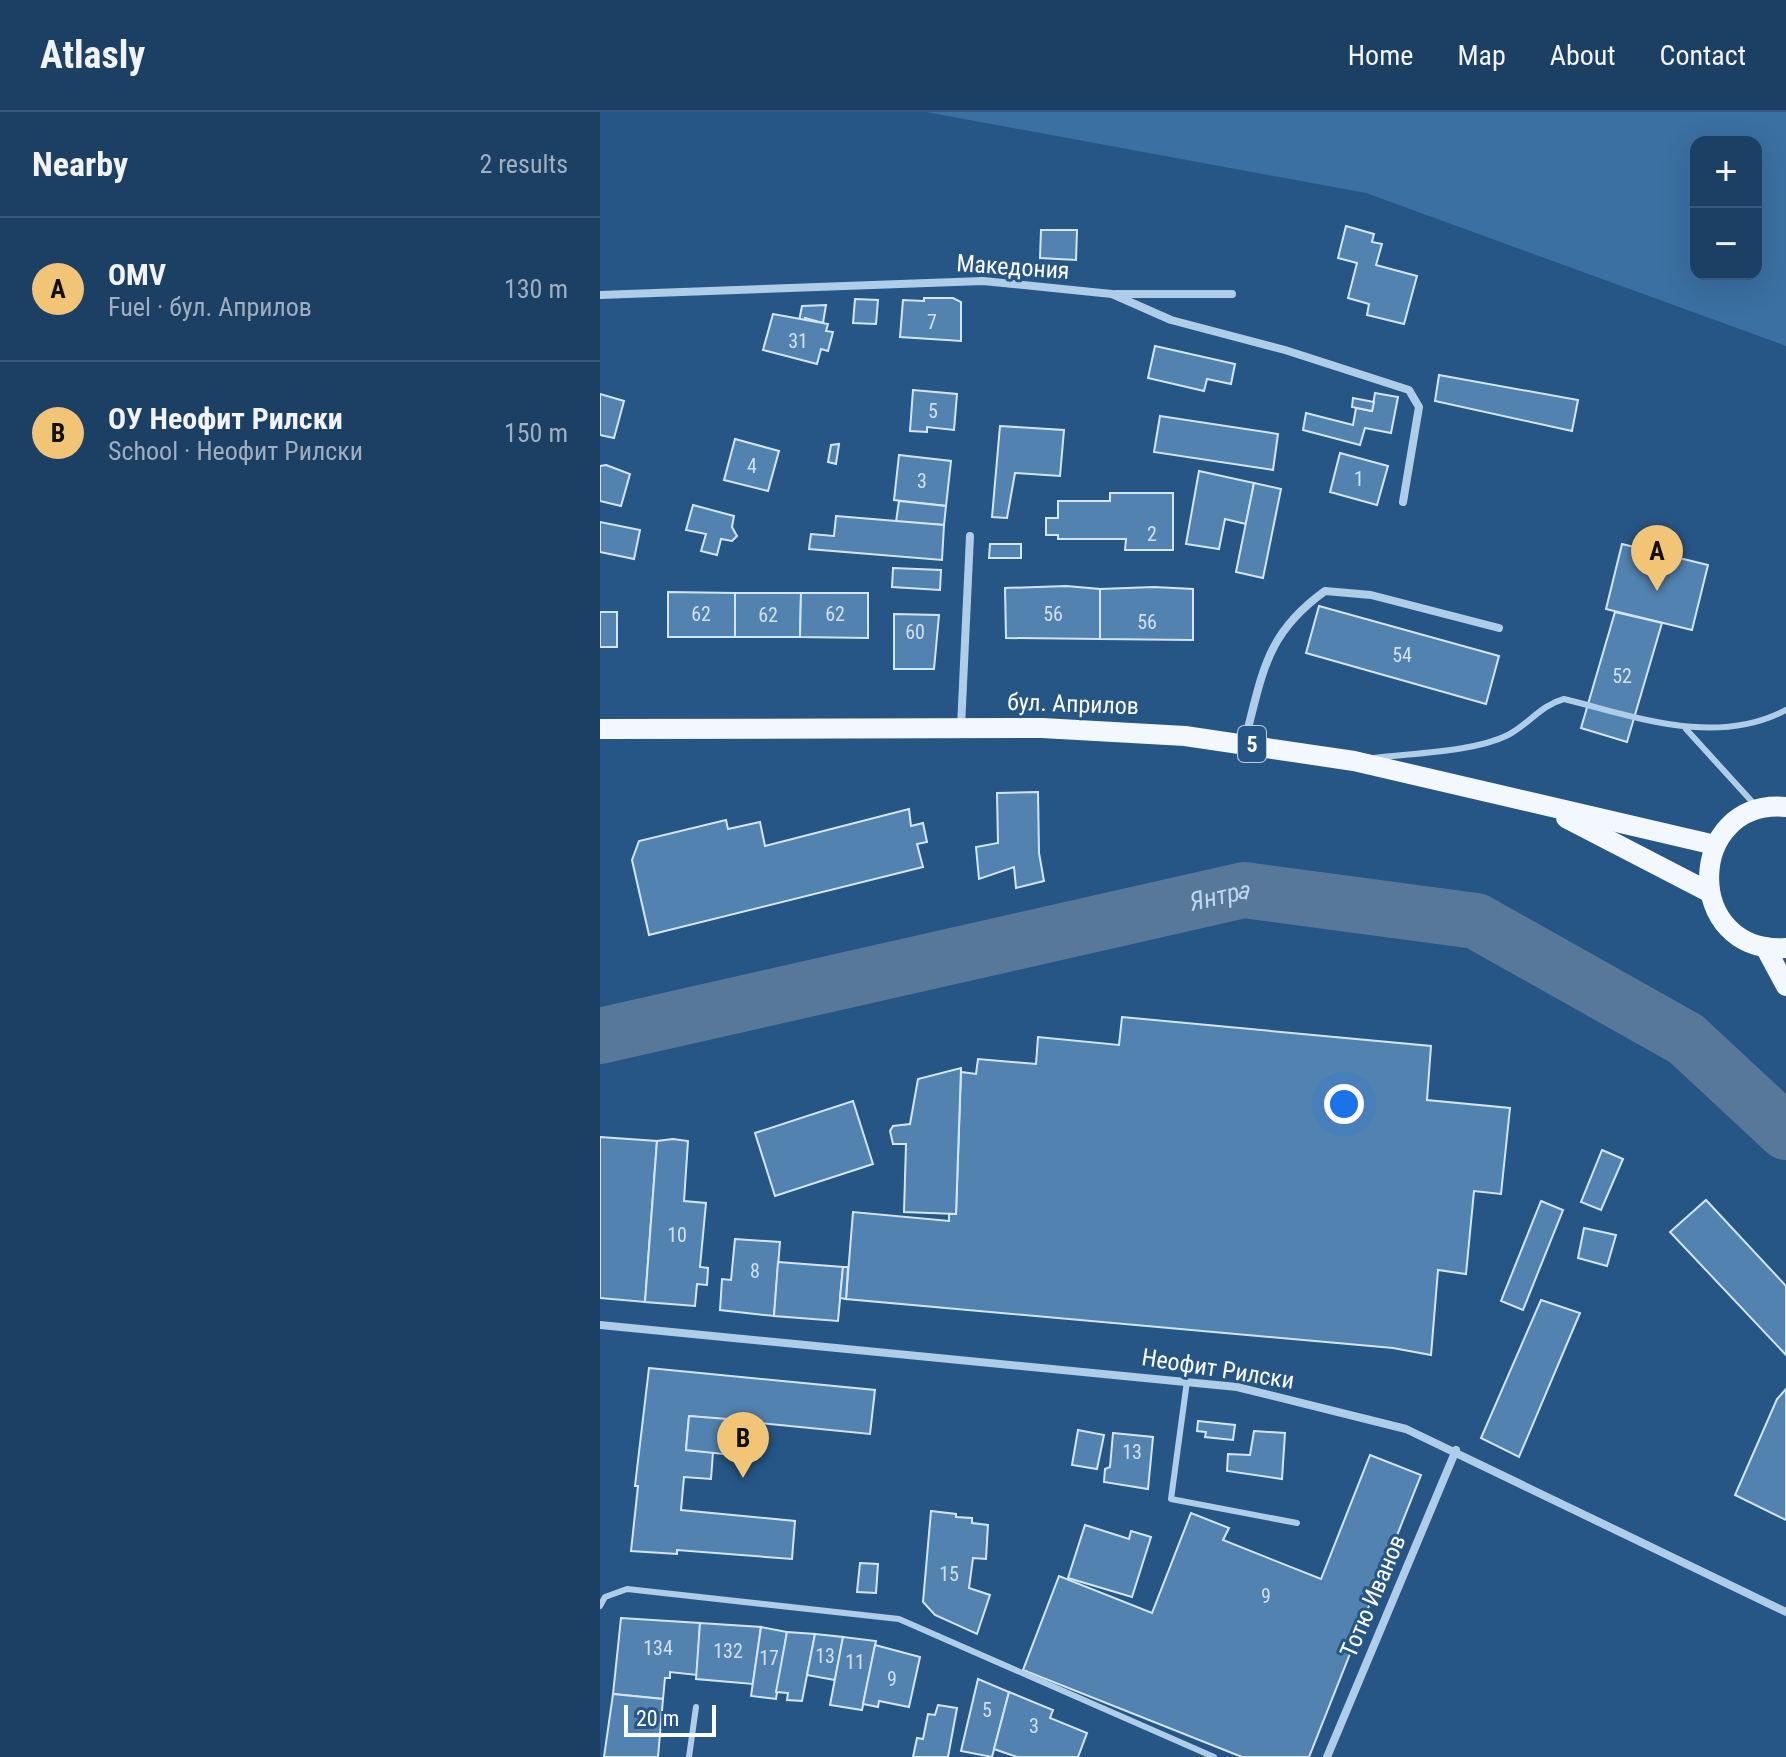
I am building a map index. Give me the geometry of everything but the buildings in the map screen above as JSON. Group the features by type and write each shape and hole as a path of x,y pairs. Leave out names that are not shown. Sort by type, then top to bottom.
{"main road":[{"name":"бул. Априлов","path":"600,729 961,727 1112,730 1244,743 1354,761 1715,845"},
{"name":"бул. Априлов","path":"1538,803 1709,892"},
{"path":"1786,807 1758,809 1729,826 1715,845 1708,868 1709,892 1716,911 1729,928 1746,940 1776,947 1786,986"}],"street":[{"name":"Македония","path":"600,295 983,281 1112,294 1171,320 1285,350 1409,390 1419,407 1403,502"},
{"path":"1112,294 1232,294"},
{"path":"961,727 970,536"},
{"path":"1244,743 1269,652 1295,612 1325,591 1371,595 1499,628"},
{"name":"Неофит Рилски","path":"600,1325 1237,1387 1406,1429 1456,1450 1786,1612"},
{"name":"Тотю Иванов","path":"1327,1757 1456,1450"}],"lane":[{"path":"1354,761 1493,740 1506,735 1548,704 1564,699 1686,729 1744,725 1765,721 1786,710"},
{"path":"1686,729 1758,809"},
{"path":"1187,1381 1171,1499 1297,1523"},
{"path":"600,1606 605,1597 627,1589 899,1619 1214,1757"},
{"path":"689,1757 696,1707"}],"shaded area":[{"path":"926,112 1786,112 1786,346 1366,193"}],"waterway":[{"name":"Янтра","path":"600,1036 1244,890 1476,921 1686,1039 1786,1132"}],"place":[{"name":"OMV","path":"1657,591"},
{"name":"ОУ Неофит Рилски","path":"743,1478"}]}
